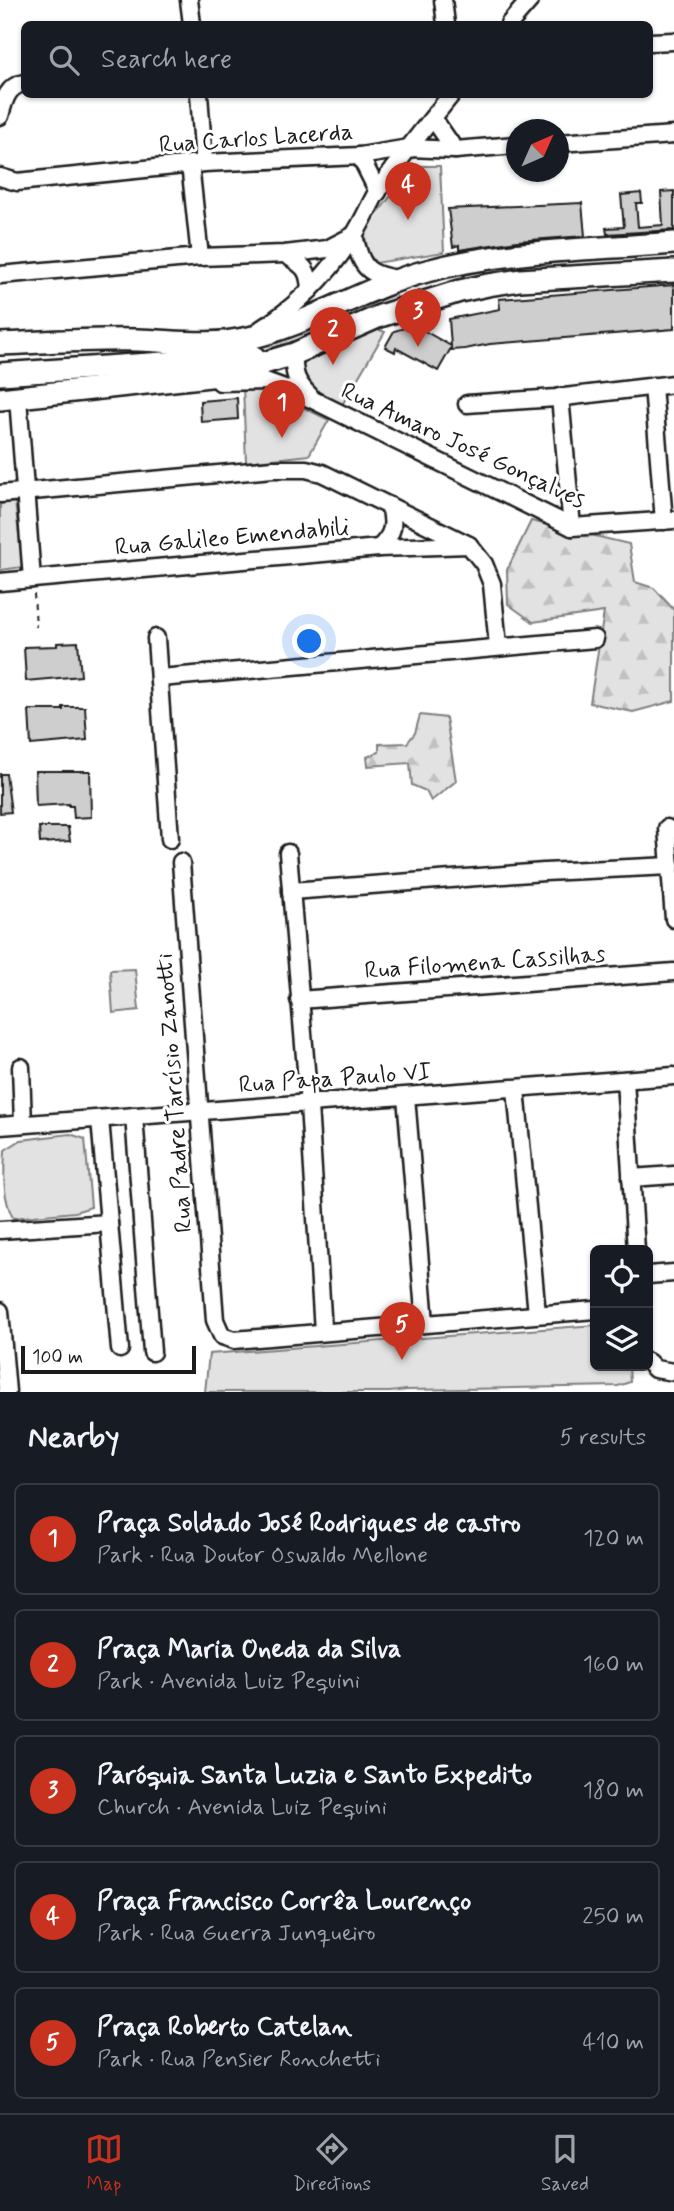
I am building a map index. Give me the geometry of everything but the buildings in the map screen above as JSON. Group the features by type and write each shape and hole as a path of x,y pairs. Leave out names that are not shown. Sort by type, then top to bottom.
{"main road":[{"path":"0,374 189,344 247,339 298,323 400,279 454,264 523,254 674,243"},
{"path":"616,276 614,269 619,263 674,251"},
{"path":"9,398 228,374 294,354 380,316 460,290 520,280 674,271"},
{"path":"0,344 140,340 189,344"},
{"path":"0,358 69,363 294,354"}],"street":[{"path":"189,0 192,21"},
{"path":"443,0 446,21"},
{"path":"512,21 530,0"},
{"path":"653,42 674,41"},
{"path":"0,116 9,92 21,84"},
{"path":"199,98 197,164 200,257"},
{"path":"247,339 283,315 310,290 354,235 377,192 450,98"},
{"path":"433,118 455,150"},
{"path":"569,142 674,135"},
{"name":"Rua Carlos Lacerda","path":"0,177 17,182 197,164 360,156 409,148 455,150 506,146"},
{"path":"360,156 377,192"},
{"path":"0,275 200,257 285,254 327,248 354,235"},
{"path":"354,235 360,260 365,266 380,276 400,279"},
{"path":"285,254 305,268 310,275 310,290"},
{"name":"Rua Amaro José Gonçalves","path":"294,354 293,370 296,381 317,402"},
{"name":"Rua Amaro José Gonçalves","path":"151,383 265,381 317,402 572,527 669,521"},
{"path":"467,404 674,384"},
{"path":"653,386 669,521"},
{"path":"560,397 572,527"},
{"path":"9,398 25,492 32,579"},
{"path":"0,494 294,469 322,473 469,545 484,564 492,584 498,646"},
{"path":"379,548 393,529 390,506"},
{"name":"Rua Galileo Emendabili","path":"0,582 379,548 469,545"},
{"path":"156,638 170,839"},
{"path":"160,678 595,639"},
{"path":"667,828 674,919"},
{"path":"288,853 309,1105 323,1332 590,1310"},
{"name":"Rua Padre Tarcísio Zanotti","path":"181,862 218,1332 229,1340 323,1332"},
{"path":"291,891 544,872 671,866"},
{"name":"Rua Filomena Cassilhas","path":"299,1000 674,972"},
{"path":"21,1068 23,1124"},
{"name":"Rua Papa Paulo VI","path":"0,1126 674,1076"},
{"path":"625,1080 636,1245"},
{"path":"516,1089 537,1314"},
{"path":"406,1097 425,1323"},
{"path":"134,1116 152,1352"},
{"path":"100,1118 120,1349"},
{"path":"631,1178 674,1175"},
{"path":"0,1230 109,1223"},
{"path":"653,1275 674,1273"},
{"path":"0,1311 7,1392"},
{"path":"653,1367 674,1372"}],"path":[{"path":"32,579 37,627"}],"green space":[{"path":"414,166 440,166 444,252 376,263 368,253 364,231"},
{"path":"395,293 398,303 291,344 253,353 250,349"},
{"path":"375,328 385,332 342,405 317,392 301,379 302,361"},
{"path":"243,387 269,391 329,420 309,455 246,462"},
{"path":"15,502 23,567 0,570 0,504"},
{"path":"531,521 629,544 635,582 654,588 674,610 674,701 633,712 590,703 604,612 533,622 508,604 507,570"},
{"path":"420,715 446,718 456,781 431,801 426,791 412,785 410,763 368,766 367,757 379,752 379,744 407,743 415,733"},
{"path":"135,969 139,1010 113,1013 110,970"},
{"path":"70,1134 85,1139 91,1207 75,1212 13,1218 5,1193 5,1150 21,1140"},
{"path":"590,1325 590,1371 629,1371 630,1382 618,1386 390,1392 205,1392 209,1354"}],"place":[{"name":"Praça Francisco Corrêa Lourenço","path":"408,220"},
{"name":"Paróquia Santa Luzia e Santo Expedito","path":"418,347"},
{"name":"Praça Maria Oneda da Silva","path":"333,365"},
{"name":"Praça Soldado José Rodrigues de castro","path":"282,438"},
{"name":"Praça Roberto Catelan","path":"402,1360"}]}
